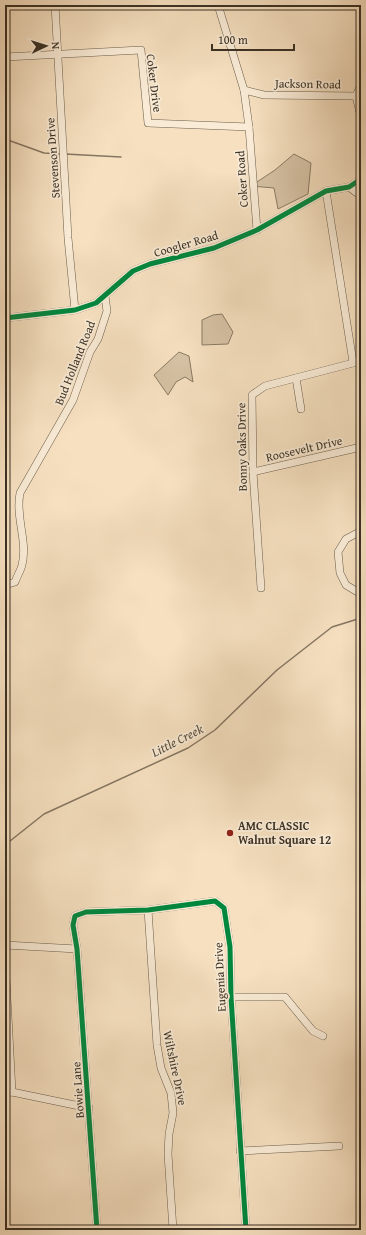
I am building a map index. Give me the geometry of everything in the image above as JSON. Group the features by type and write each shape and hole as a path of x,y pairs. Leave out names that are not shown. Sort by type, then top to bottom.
{"street":[{"name":"Stevenson Drive","path":"55,5 68,238 75,310"},
{"path":"218,5 244,90 249,127"},
{"name":"Coker Drive","path":"57,56 141,50 148,123 249,127"},
{"path":"5,57 57,56"},
{"path":"361,85 356,96 361,117"},
{"name":"Jackson Road","path":"244,90 356,96"},
{"name":"Coker Road","path":"249,127 257,230"},
{"path":"361,179 349,187 361,196"},
{"name":"Coogler Road","path":"5,318 75,310 96,303 133,271 150,264 214,248 257,230 326,191 349,187"},
{"path":"326,191 353,362"},
{"name":"Bud Holland Road","path":"5,585 15,582 22,564 22,542 18,503 20,493 73,400 90,352 98,339 107,311 104,296"},
{"name":"Bonny Oaks Drive","path":"261,588 253,472 252,395 265,386 361,361"},
{"path":"296,378 300,409"},
{"name":"Roosevelt Drive","path":"253,472 361,447"},
{"path":"361,531 346,539 338,552 340,573 346,585 361,594"},
{"name":"Eugenia Drive","path":"77,949 74,925 76,916 86,912 148,910 215,901 224,908 230,947 231,997 246,1230"},
{"name":"Wiltshire Drive","path":"148,910 157,1045 161,1068 171,1093 173,1113 168,1134 173,1230"},
{"path":"5,944 77,949"},
{"name":"Bowie Lane","path":"77,949 98,1230"},
{"path":"5,960 9,1092 89,1108"},
{"path":"231,997 285,997 313,1031 323,1036"},
{"path":"240,1151 340,1146"}],"shaded area":[{"path":"294,154 311,163 308,194 278,209 274,188 251,186 275,170"},
{"path":"222,314 233,332 228,344 202,345 202,320 213,315"},
{"path":"179,352 189,356 193,382 185,377 176,382 168,395 154,375"}],"waterway":[{"path":"5,139 44,153 61,154"},
{"path":"65,154 121,157"},
{"name":"Little Creek","path":"5,845 44,814 188,748 215,730 277,670 332,627 361,618"}],"cycle path":[{"path":"5,318 75,310 96,303 133,271 150,264 214,248 257,230 326,191 349,187 361,179"},
{"path":"97,1230 77,949 73,925 75,916 86,912 148,910 215,901 224,908 230,947 231,997 246,1230"}],"place":[{"name":"AMC CLASSIC Walnut Square 12","path":"230,833"}]}
